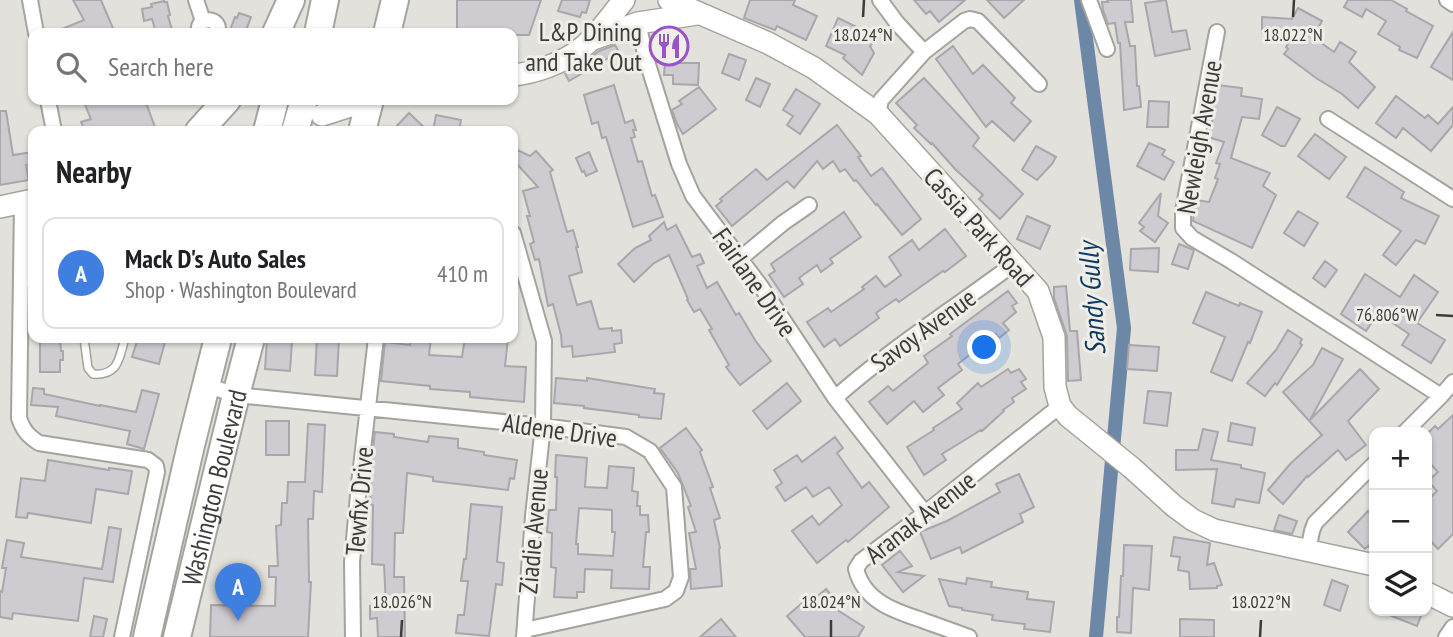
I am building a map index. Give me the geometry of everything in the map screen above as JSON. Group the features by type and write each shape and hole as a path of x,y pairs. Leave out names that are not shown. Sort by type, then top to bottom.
{"highway":[{"path":"278,28 293,0"},
{"path":"289,28 293,0"},
{"path":"319,28 325,0"},
{"path":"388,28 395,0"},
{"path":"204,126 223,105"},
{"path":"363,126 368,105"},
{"path":"298,126 310,106"},
{"name":"Washington Boulevard","path":"146,637 217,343"},
{"name":"Washington Boulevard","path":"177,637 250,343"}],"main road":[{"path":"638,23 647,15 654,0"},
{"name":"Cassia Park Road","path":"668,0 768,43 814,68 878,114 1038,291 1054,337 1055,387 1060,406"},
{"path":"518,74 549,66 579,50 621,4 638,23"},
{"path":"591,39 638,23 699,14"},
{"path":"0,207 27,201"},
{"path":"1060,406 1078,425 1193,520 1214,530 1369,564"},
{"path":"1432,596 1453,606"}],"street":[{"path":"30,0 35,28"},
{"path":"196,0 199,28"},
{"path":"880,0 924,52"},
{"path":"1089,0 1107,49"},
{"path":"1447,0 1453,4"},
{"path":"202,28 212,20 218,28"},
{"path":"878,114 881,100 924,52 964,20 978,22 1039,84"},
{"name":"Fairlane Drive","path":"638,23 646,58 685,180 693,196 741,258 835,398 925,513"},
{"name":"Newleigh Avenue","path":"1217,32 1183,211 1183,228 1192,238 1441,396"},
{"path":"49,105 53,126"},
{"path":"1328,119 1453,199"},
{"path":"27,201 28,282 19,418 23,428 39,443 148,460 156,466 156,477 122,637"},
{"path":"741,258 809,205"},
{"name":"Ziadie Avenue","path":"518,250 544,341 543,426 524,633"},
{"name":"Savoy Avenue","path":"835,398 915,334 1012,265"},
{"name":"Tewfix Drive","path":"353,637 352,562 375,343"},
{"path":"1410,427 1453,382"},
{"name":"Aldene Drive","path":"206,385 236,395 626,437 650,452 674,487 681,577 677,591 665,599 524,633"},
{"name":"Aranak Avenue","path":"969,637 889,609 863,586 856,569 861,561 1060,406"},
{"path":"1308,551 1315,523 1369,469"},
{"path":"1446,637 1453,627"}],"lane":[{"path":"85,343 88,368 93,374 102,375 117,365 124,343"}],"building":[{"path":"73,0 101,0 113,28 64,28 84,20"},
{"path":"457,0 541,0 529,35 518,35 518,28 457,28"},
{"path":"562,0 590,0 586,13 582,12 580,17 558,11"},
{"path":"750,0 795,0 793,5 817,16 806,40 777,26 775,30 744,18"},
{"path":"914,0 965,0 939,22 930,11 926,14"},
{"path":"987,0 1024,0 1004,18"},
{"path":"1107,0 1131,0 1133,22 1125,22 1130,46 1135,46 1141,107 1124,110 1120,43 1115,23 1108,24 1103,10 1102,2 1108,2"},
{"path":"1166,0 1172,32 1186,30 1190,49 1155,56 1145,3"},
{"path":"1348,0 1391,0 1433,26 1417,58 1399,50 1400,47 1378,34 1386,21 1366,9 1362,17 1344,7"},
{"path":"167,2 172,28 155,28 152,19 144,21 142,9 152,7 151,4"},
{"path":"1298,8 1322,21 1313,37 1334,52 1340,42 1356,52 1349,62 1375,87 1358,108 1284,54 1294,35 1262,33 1262,17 1292,19"},
{"path":"239,13 251,17 247,28 231,28 235,17 237,18"},
{"path":"838,18 876,39 870,46 874,53 862,75 843,58 845,55 826,46"},
{"path":"1453,32 1453,80 1431,67"},
{"name":"L&P Dining and Take Out","path":"673,34 682,49 665,58 657,44"},
{"path":"615,45 619,52 569,81 565,74 599,51"},
{"path":"953,46 973,74 983,65 1015,98 1011,103 1031,121 1014,141 992,121 986,127 936,59"},
{"path":"729,54 746,60 739,80 722,73"},
{"path":"665,63 699,63 698,85 673,84 673,75 664,75"},
{"path":"756,78 770,84 760,107 746,100"},
{"path":"924,78 977,135 979,138 973,146 1023,194 1000,219 979,199 983,195 914,128 917,125 896,103"},
{"path":"614,85 625,123 633,120 636,130 633,130 635,137 631,138 638,162 642,161 652,196 655,195 663,217 633,227 606,137 602,138 598,122 592,124 584,95"},
{"path":"1217,85 1242,88 1241,96 1262,99 1259,119 1242,117 1231,158 1270,173 1263,186 1276,195 1252,248 1193,221 1195,200 1209,202 1218,179 1215,178 1220,164 1216,163 1224,142 1208,137 1215,110 1212,109"},
{"path":"699,87 716,109 683,134 672,110 682,104 679,101"},
{"path":"796,89 820,104 800,134 787,125 793,116 783,110"},
{"path":"1396,96 1425,118 1428,115 1438,124 1453,107 1453,125 1431,151 1403,128 1396,138 1376,123"},
{"path":"1149,101 1169,102 1168,127 1147,127"},
{"path":"85,105 147,105 155,126 83,126 81,122 91,119"},
{"path":"1277,107 1300,119 1285,146 1262,135"},
{"path":"0,111 6,111 13,155 28,153 28,180 0,185"},
{"path":"409,113 423,126 397,126"},
{"path":"436,115 461,120 460,126 434,126"},
{"path":"837,125 861,156 858,157 871,176 882,168 921,219 902,235 845,169 840,172 833,161 823,169 817,161 794,188 787,181 732,226 716,206 722,201 720,199 756,169 767,180"},
{"path":"1315,134 1346,157 1329,179 1298,156"},
{"path":"1149,143 1165,150 1162,155 1174,162 1164,180 1137,166"},
{"path":"1036,146 1056,157 1037,180 1022,170"},
{"path":"518,150 530,156 536,151 553,170 550,172 567,232 573,230 578,247 582,272 569,276 577,305 591,301 599,329 621,330 622,343 614,344 615,352 573,357 572,346 562,347 553,304 548,306 539,259 535,260 530,244 534,242 523,191 538,187 518,165"},
{"path":"589,152 597,171 586,176 576,158"},
{"path":"1365,167 1404,192 1401,198 1439,216 1425,244 1416,240 1396,265 1383,255 1401,231 1347,197"},
{"path":"1161,193 1158,216 1168,223 1155,242 1140,231 1144,227 1139,223"},
{"path":"1298,211 1318,223 1304,246 1284,233"},
{"path":"844,212 861,237 830,259 833,263 821,272 817,265 799,278 803,284 784,297 769,275 775,271 771,264"},
{"path":"1027,216 1050,226 1040,249 1017,239"},
{"path":"664,222 667,230 676,225 692,257 700,254 704,263 697,266 707,288 717,282 736,315 739,313 771,361 740,385 726,367 729,365 700,309 694,312 687,300 669,255 654,263 634,282 618,264 635,248 651,240 649,236"},
{"path":"945,229 966,256 899,302 896,299 876,313 879,318 840,346 835,339 824,347 807,322 828,308 831,312 864,289 862,287 876,276 885,287 901,275 889,257 912,240 919,250"},
{"path":"1179,244 1194,250 1188,269 1172,264"},
{"path":"1159,248 1158,272 1130,270 1131,249"},
{"path":"1325,261 1337,270 1325,287 1313,278"},
{"path":"1365,274 1400,297 1414,275 1438,292 1417,323 1445,340 1431,363 1402,345 1409,334 1378,313 1366,331 1341,314"},
{"path":"1066,286 1070,331 1077,331 1081,380 1068,381 1067,336 1054,298 1054,287"},
{"path":"1008,291 1017,303 1012,306 1016,312 1003,323 1009,330 999,338 996,334 958,364 962,370 938,388 944,395 923,412 914,401 887,424 869,402 888,386 893,391 928,363 924,356"},
{"path":"1206,292 1262,312 1232,381 1211,372 1225,337 1193,323"},
{"path":"1288,330 1302,339 1302,345 1277,385 1275,383 1265,396 1247,383 1276,350"},
{"path":"40,343 60,343 63,360 60,360 60,372 40,372"},
{"path":"136,343 165,343 159,364 132,357"},
{"path":"267,343 292,343 290,371 265,369"},
{"path":"317,343 339,343 337,376 315,375"},
{"path":"385,343 430,343 429,355 462,357 464,343 507,343 505,366 526,367 524,402 470,397 470,392 381,381"},
{"path":"1129,345 1159,347 1157,371 1127,369"},
{"path":"1322,348 1343,359 1310,420 1360,369 1379,389 1348,421 1366,445 1346,460 1338,450 1307,476 1283,504 1268,490 1291,463 1322,435 1283,392 1313,365"},
{"path":"1008,369 1011,373 1019,369 1026,379 1021,382 1026,389 1012,398 1014,402 982,431 942,454 946,460 924,475 907,447 962,409 957,403 978,383 981,387"},
{"path":"556,378 587,381 587,378 655,389 654,393 664,394 661,419 554,403"},
{"path":"787,383 801,401 767,429 753,411"},
{"path":"33,388 44,389 44,394 136,412 142,390 159,394 144,449 127,444 130,431 56,416 58,407 31,405"},
{"path":"1148,391 1171,393 1167,426 1144,423"},
{"path":"1453,415 1453,534 1438,549 1432,542 1432,496 1437,491 1432,485 1432,477 1438,472 1432,465 1432,429 1435,426 1438,429"},
{"path":"266,421 289,421 289,455 266,455"},
{"path":"1231,423 1255,428 1252,445 1228,441"},
{"path":"308,424 325,425 322,492 314,491 313,519 308,519 311,582 308,637 210,637 211,605 275,606 276,577 269,577 269,566 278,566 276,526 281,525 282,503 287,503 288,482 305,482"},
{"path":"686,428 702,450 700,452 713,487 710,488 720,518 714,520 720,548 722,586 691,589 690,569 696,569 689,533 696,532 688,507 691,506 678,473 660,448"},
{"path":"1203,429 1218,432 1211,460 1241,465 1241,468 1265,473 1259,503 1236,499 1234,507 1212,503 1217,469 1176,470 1176,450 1198,450"},
{"path":"375,432 428,442 429,436 458,439 458,448 517,460 514,479 510,478 508,490 433,481 433,477 407,473 403,533 395,533 394,577 404,577 405,637 378,637 377,618 370,619 370,606 386,605 384,565 372,564 373,505 370,504"},
{"path":"835,437 843,448 837,453 862,488 869,482 889,507 848,542 846,540 817,563 792,531 812,516 819,525 842,505 829,487 813,497 806,487 785,501 776,487 782,483 774,470 797,455 802,462"},
{"path":"556,455 587,458 585,487 607,488 609,466 634,468 632,491 638,492 637,506 640,506 640,515 648,515 649,532 646,532 643,567 650,567 649,589 611,588 612,570 585,569 584,592 577,592 577,598 554,597 556,568 551,567 552,533 547,532 549,510 556,510","holes":["579,508 612,510 612,532 615,532 613,556 578,554 576,544"]},
{"path":"48,460 132,471 128,494 96,489 91,523 28,513 27,518 16,517 21,478 45,481"},
{"path":"1019,474 1034,507 1020,514 1023,522 962,553 960,547 931,559 920,532 947,521 1000,492 996,484"},
{"path":"471,504 502,507 497,562 504,563 502,585 496,584 489,636 456,633 458,615 464,615 468,581 461,581 466,559"},
{"path":"1369,512 1369,547 1365,549 1348,532"},
{"path":"1279,515 1297,521 1292,534 1274,530"},
{"path":"109,527 121,529 113,582 84,578 78,621 13,613 12,619 0,617 0,591 2,592 6,568 2,568 7,540 24,543 21,557 102,569"},
{"path":"1174,537 1210,543 1207,565 1214,563 1222,585 1217,588 1190,589 1189,572 1178,570 1180,557 1171,556"},
{"path":"1124,545 1152,546 1149,590 1133,588 1131,633 1117,632"},
{"path":"900,551 912,566 898,572 924,576 903,592 882,565"},
{"path":"967,578 992,582 991,587 1028,592 1027,599 1054,602 1050,632 1024,629 1025,624 992,620 993,615 949,606 939,579 966,584"},
{"path":"1332,580 1348,586 1340,611 1324,605"},
{"path":"826,589 842,608 839,611 864,627 858,637 805,637 787,616 809,597 812,601"},
{"path":"94,616 107,619 103,637 90,637"},
{"path":"1392,616 1421,616 1417,626"},
{"path":"721,619 736,637 700,637"},
{"path":"1180,619 1214,620 1214,637 1180,637"}],"waterway":[{"name":"Sandy Gully","path":"1081,0 1124,328 1096,637"}],"place":[{"name":"L&P Dining and Take Out","path":"669,46"},
{"name":"Mack D's Auto Sales","path":"238,621"}]}
